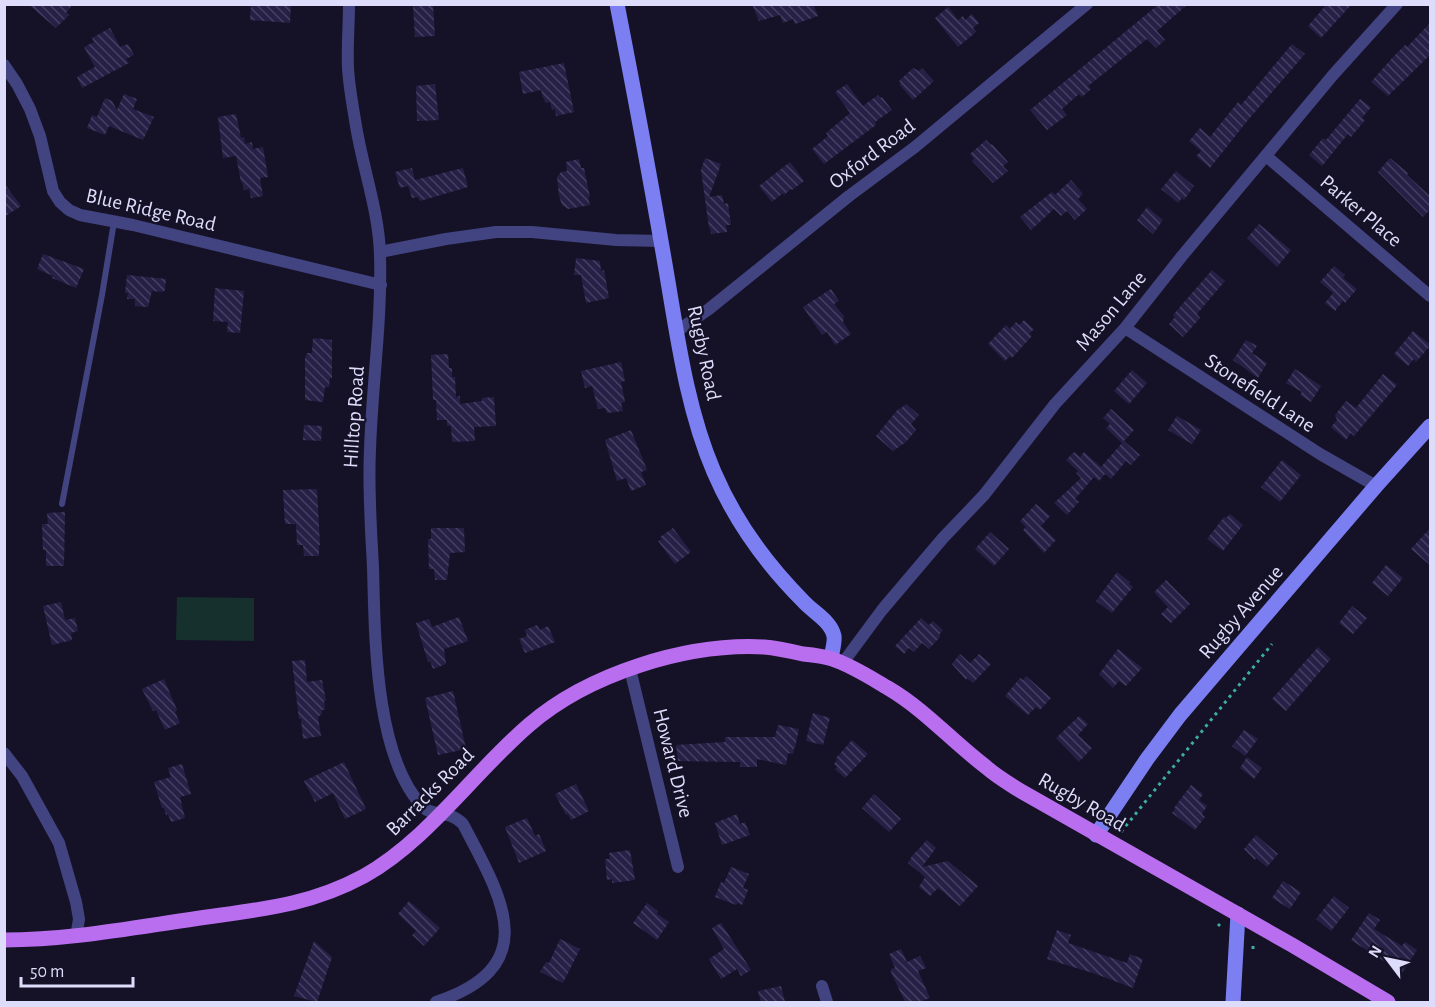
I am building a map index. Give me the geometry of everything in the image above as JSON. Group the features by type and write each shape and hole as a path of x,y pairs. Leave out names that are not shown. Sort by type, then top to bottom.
{"main road":[{"name":"Barracks Road","path":"4,940 76,937 263,911 328,893 364,876 413,842 508,744 538,718 580,690 630,669 700,652 735,647 766,647 837,661"},
{"name":"Rugby Road","path":"837,661 889,689 1011,785 1388,1002"}],"street":[{"name":"Hilltop Road","path":"349,4 348,68 356,126 378,231 380,252 380,331 370,449 376,660 381,697 399,769 424,808 431,812 456,817 463,824 502,906 506,933 500,957 481,981 436,1002"},
{"name":"Rugby Road","path":"617,4 642,130 682,361 703,441 714,472 729,502 761,554 780,579 824,620 834,636 837,661"},
{"name":"Oxford Road","path":"677,331 709,309 849,196 915,147 1087,4"},
{"name":"Mason Lane","path":"837,661 856,644 943,538 984,495 1055,404 1125,328 1333,75 1397,4"},
{"name":"Blue Ridge Road","path":"4,65 30,109 40,136 53,191 69,210 80,215 114,221 381,285"},
{"name":"Parker Place","path":"1266,156 1431,296"},
{"path":"380,252 496,232 532,232 616,240 661,241"},
{"name":"Stonefield Lane","path":"1125,328 1320,454 1376,486"},
{"name":"Rugby Avenue","path":"1096,834 1180,715 1376,486 1431,426"},
{"name":"Howard Drive","path":"630,669 678,867"},
{"path":"4,753 22,776 59,843 76,902 79,919 76,937"},
{"path":"1233,1002 1238,914"},
{"path":"822,986 827,1002"}],"lane":[{"path":"62,504 114,221"}],"path":[{"path":"1121,832 1272,644"}],"green space":[{"path":"177,597 254,598 254,641 176,640"}],"building":[{"path":"28,4 73,4 66,13 69,15 56,28"},
{"path":"251,4 291,4 290,23 250,20"},
{"path":"752,4 813,4 818,16 795,24 793,19 783,23 780,15 759,21"},
{"path":"1159,4 1188,4 1157,31 1165,40 1156,48 1147,39 1088,86 1091,89 1082,97 1079,94 1062,109 1067,115 1047,130 1030,110"},
{"path":"1327,4 1352,4 1321,38 1308,26"},
{"path":"433,5 435,36 415,37 413,6"},
{"path":"948,7 958,20 963,16 965,20 972,14 979,23 973,28 976,32 958,47 935,18"},
{"path":"1431,22 1431,54 1388,96 1371,82 1405,45 1407,47"},
{"path":"110,28 120,47 128,44 134,55 126,59 129,63 82,88 77,77 95,67 84,47 94,42 92,38"},
{"path":"1292,44 1305,54 1210,168 1196,156 1201,151 1189,141 1200,128 1210,137 1238,102 1241,105"},
{"path":"564,63 574,112 556,116 555,109 552,110 550,102 545,103 541,90 523,94 519,72"},
{"path":"913,68 919,71 922,68 934,81 913,100 899,81"},
{"path":"435,84 439,120 417,121 416,86"},
{"path":"847,84 863,106 878,95 892,110 824,164 812,149 828,136 826,133 850,113 835,92"},
{"path":"124,94 137,99 133,109 154,117 143,140 109,126 105,135 87,128 92,115 97,117 105,98 112,101 117,110"},
{"path":"1360,99 1371,107 1362,118 1365,120 1351,137 1348,134 1322,166 1309,155 1323,138 1326,140"},
{"path":"236,114 241,138 244,137 245,144 252,142 253,149 263,147 268,177 260,178 263,196 251,198 249,189 244,190 236,156 223,158 218,117"},
{"path":"986,140 1008,162 1003,166 1008,171 993,183 972,161 974,159 970,154"},
{"path":"705,158 721,164 709,197 722,195 724,204 728,203 731,225 726,225 727,232 711,234 709,228 701,170"},
{"path":"1390,158 1431,197 1431,209 1423,217 1378,172"},
{"path":"579,159 581,168 584,168 590,205 568,209 562,205 557,177 561,172 567,171 566,162"},
{"path":"790,162 804,181 772,202 759,186"},
{"path":"412,168 415,180 463,168 468,187 420,201 418,197 412,198 408,186 400,188 395,172"},
{"path":"1176,171 1194,186 1184,200 1182,198 1178,203 1161,189"},
{"path":"1071,180 1083,194 1078,199 1087,209 1075,220 1067,211 1061,216 1054,209 1031,230 1020,217 1052,192 1055,195"},
{"path":"4,183 21,206 4,217"},
{"path":"1147,207 1163,220 1153,234 1137,220"},
{"path":"1259,224 1291,250 1277,267 1247,238"},
{"path":"43,254 84,269 76,288 37,269"},
{"path":"576,258 600,261 609,298 586,303 581,275 574,275"},
{"path":"1334,266 1345,275 1343,278 1357,289 1335,311 1325,303 1333,293 1320,282"},
{"path":"1212,270 1225,281 1197,314 1200,318 1183,337 1169,324 1175,317 1173,315"},
{"path":"127,275 166,279 165,290 163,292 152,291 148,307 135,306 135,299 127,299 128,293 125,293"},
{"path":"215,288 244,291 240,333 227,332 228,322 213,321"},
{"path":"831,289 839,301 834,304 844,316 843,322 851,334 835,345 827,332 822,335 803,307"},
{"path":"1024,320 1034,329 1029,334 1032,336 1012,358 1010,356 1005,361 988,344 1006,325 1010,329 1016,322 1019,325"},
{"path":"1413,331 1431,345 1416,362 1414,359 1408,366 1394,354"},
{"path":"313,338 332,340 332,378 330,378 329,387 325,387 323,402 305,400 305,358 307,353 312,353"},
{"path":"1246,340 1257,346 1252,353 1267,363 1258,378 1233,360"},
{"path":"448,354 449,368 452,368 452,377 455,377 456,397 460,396 460,404 494,397 496,426 474,427 475,441 452,442 451,426 447,426 447,420 437,420 436,400 433,400 431,355"},
{"path":"621,362 625,381 621,382 625,402 621,403 623,411 607,413 605,408 598,409 592,386 585,388 581,371"},
{"path":"1295,369 1321,386 1311,402 1300,395 1302,392 1286,383"},
{"path":"1132,370 1147,383 1129,404 1114,391"},
{"path":"1383,374 1397,385 1354,436 1351,433 1346,440 1331,427 1337,420 1335,415 1346,401 1356,408"},
{"path":"906,404 919,415 911,424 916,430 906,442 893,451 876,436 899,408"},
{"path":"1111,409 1134,430 1124,441 1140,455 1131,465 1126,461 1111,479 1105,474 1099,481 1094,477 1075,499 1079,502 1067,515 1054,503 1081,478 1076,473 1078,471 1066,460 1074,452 1080,457 1084,452 1101,467 1122,443 1106,428 1110,424 1103,418"},
{"path":"1177,416 1201,430 1192,444 1168,430"},
{"path":"304,425 322,426 321,441 303,440"},
{"path":"631,430 647,470 641,472 646,485 631,491 626,478 617,481 605,440"},
{"path":"1282,460 1301,475 1280,502 1261,487"},
{"path":"317,489 319,556 304,556 303,545 297,545 296,524 285,524 283,490"},
{"path":"1036,504 1050,516 1041,526 1056,540 1044,553 1023,530 1026,527 1020,521"},
{"path":"65,512 64,566 46,566 42,524 48,524 47,513"},
{"path":"1230,514 1243,525 1223,551 1207,539 1224,517"},
{"path":"1431,527 1431,566 1411,549"},
{"path":"431,528 464,528 465,552 450,553 447,580 435,580 434,569 429,569 428,539 431,539"},
{"path":"673,528 691,552 675,564 658,541"},
{"path":"990,532 1009,549 994,566 975,549"},
{"path":"1386,565 1403,578 1388,596 1372,583"},
{"path":"1117,572 1133,587 1112,613 1096,601"},
{"path":"1166,580 1190,604 1171,623 1161,614 1168,607 1154,592"},
{"path":"61,602 65,620 75,618 78,631 71,633 72,640 52,645 43,606"},
{"path":"1352,606 1367,618 1353,634 1339,623"},
{"path":"459,617 468,641 444,649 446,664 433,669 430,661 428,662 416,623 429,619 432,627"},
{"path":"921,618 929,625 933,621 943,630 940,637 929,649 922,643 914,652 909,648 904,654 895,646"},
{"path":"537,625 540,630 548,626 555,642 525,653 519,639 527,636 525,630"},
{"path":"1318,647 1331,659 1286,711 1272,699"},
{"path":"1118,649 1142,668 1126,686 1119,681 1113,688 1099,674"},
{"path":"960,654 970,663 979,654 991,664 973,683 967,678 966,680 952,664"},
{"path":"305,660 307,682 322,680 326,701 324,701 325,710 322,710 322,714 318,717 321,736 303,739 292,661"},
{"path":"1026,676 1051,698 1040,710 1036,707 1028,715 1005,696 1020,678 1023,680"},
{"path":"164,679 180,723 165,730 156,710 153,711 142,689"},
{"path":"453,691 466,749 438,755 425,698"},
{"path":"813,713 830,718 823,745 806,741"},
{"path":"1079,716 1088,724 1078,735 1092,748 1079,762 1056,738"},
{"path":"778,725 799,729 793,754 788,753 786,765 757,759 757,767 740,767 740,762 678,761 676,745 725,742 725,737 775,737"},
{"path":"1244,730 1258,739 1245,756 1232,746"},
{"path":"852,740 868,754 845,778 835,769 837,767 834,764 836,758"},
{"path":"1247,757 1262,768 1254,779 1240,768"},
{"path":"344,762 366,809 345,819 333,793 315,802 304,781"},
{"path":"182,764 191,794 180,797 185,818 171,822 168,814 166,815 162,808 154,782 171,777 168,768"},
{"path":"576,784 589,811 571,820 555,794"},
{"path":"1191,785 1203,794 1199,800 1207,806 1202,814 1205,817 1195,830 1172,813"},
{"path":"874,794 901,819 889,832 862,808"},
{"path":"737,814 740,824 745,822 750,835 722,845 715,823"},
{"path":"527,818 535,836 539,834 546,851 519,863 505,827"},
{"path":"1256,835 1278,854 1267,867 1256,858 1255,860 1244,849"},
{"path":"927,840 936,848 922,867 948,861 978,886 960,906 938,888 930,896 919,887 925,877 908,863"},
{"path":"630,850 635,880 612,883 612,879 607,880 605,859 610,859 609,853"},
{"path":"731,867 749,874 743,888 748,890 742,905 715,897"},
{"path":"1283,881 1301,892 1290,909 1272,898"},
{"path":"1334,896 1349,908 1331,931 1316,919"},
{"path":"409,901 440,928 424,946 412,935 416,931 398,914"},
{"path":"647,903 669,922 657,940 633,923"},
{"path":"1369,913 1380,920 1374,929 1402,946 1405,942 1417,950 1402,973 1351,940"},
{"path":"721,923 751,970 741,976 737,969 721,979 709,959 724,949 712,928"},
{"path":"1057,930 1071,935 1068,943 1100,954 1127,963 1130,954 1143,959 1133,988 1047,959"},
{"path":"560,939 580,949 563,983 540,972 546,962 549,963"},
{"path":"314,941 332,957 317,1002 294,996"},
{"path":"901,949 907,962 920,956 926,968 918,971 930,998 919,1002 905,1002 891,972 891,969 895,968 889,954"},
{"path":"781,986 785,1002 761,1002 758,991"}]}
